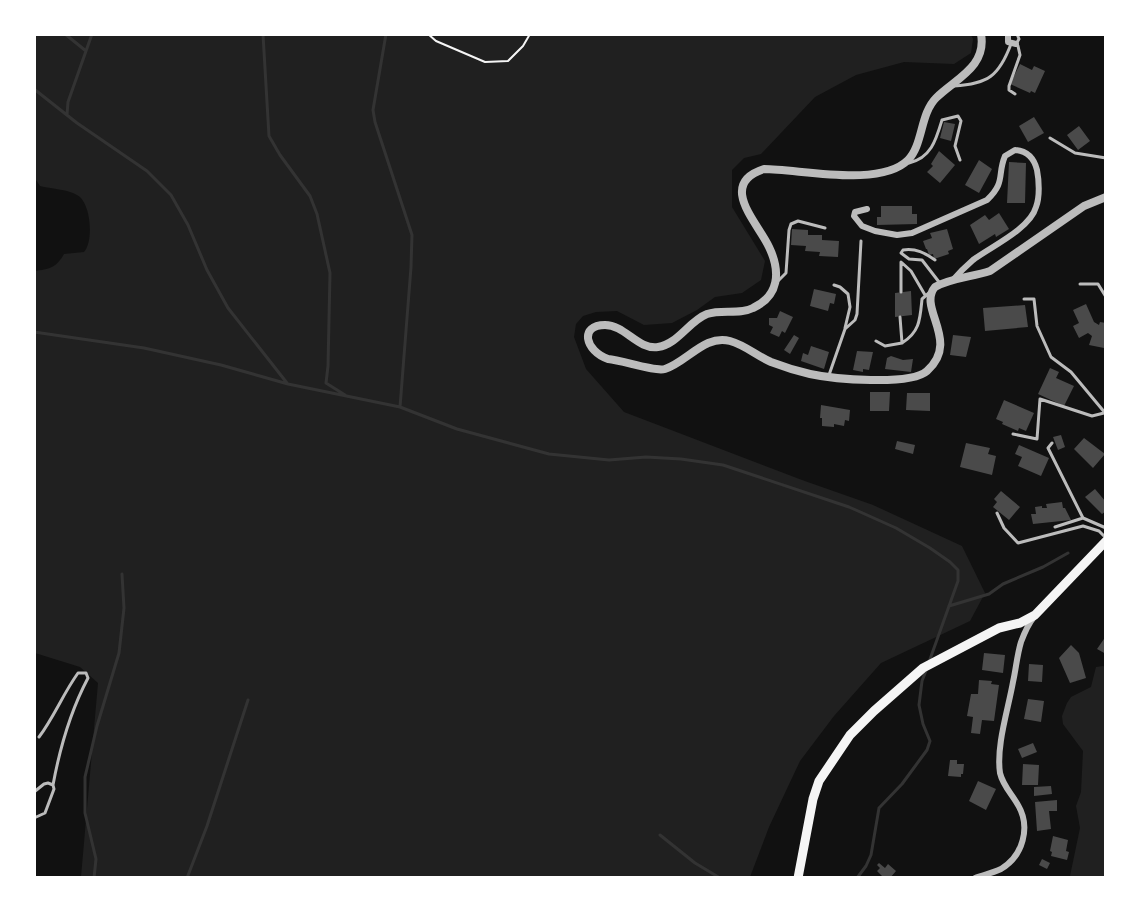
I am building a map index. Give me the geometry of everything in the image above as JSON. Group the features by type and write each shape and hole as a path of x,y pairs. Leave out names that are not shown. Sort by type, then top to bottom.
{"main road":[{"path":"798,878 813,799 819,782 850,735 923,668 999,628 1020,623 1035,615 1106,539"}],"street":[{"path":"981,34 982,45 978,59 968,72 931,103 912,153 902,164 866,175 764,169 749,175 743,187 747,213 769,246 772,255 776,282 768,298 752,309 706,315 667,344 659,347 642,344 622,330 605,325 592,328 588,339 589,346 594,353 657,370 668,368 710,342 723,340 732,341 777,364 811,374 829,377 905,380 926,372 941,350 937,324 928,293 940,284 990,271 1084,206 1105,195"},
{"path":"1008,34 1007,40 1014,44"},
{"path":"867,209 855,212 854,216 862,226 897,235 912,233 987,200 996,192 1002,180 1005,156 1015,150 1027,153 1033,159 1038,179 1036,207 1024,224 973,260 952,280"},
{"path":"975,878 999,870 1012,861 1020,850 1023,839 1025,828 1023,816 1001,775 1000,753 1021,642 1035,615"}],"lane":[{"path":"950,87 975,84 994,76 1019,39 1017,34"},
{"path":"1014,44 1018,46 1020,55 1009,90 1015,94"},
{"path":"902,164 921,160 936,138 942,120 958,116 961,121 956,146 960,160"},
{"path":"1050,138 1075,153 1106,158"},
{"path":"776,282 786,273 791,224 798,221 825,228"},
{"path":"845,329 855,320 861,241"},
{"path":"935,261 923,252 908,249 901,253 909,259 922,260 940,284"},
{"path":"876,341 885,346 902,343 916,332 921,316 922,299 928,293 901,262 901,292"},
{"path":"1080,284 1098,284 1106,297"},
{"path":"829,377 850,307 849,294 834,285"},
{"path":"1013,434 1037,439 1040,399 1092,416 1105,413 1071,372 1051,357 1037,326 1034,299 1024,299"},
{"path":"900,316 902,343"},
{"path":"1052,442 1048,448 1083,518"},
{"path":"997,513 1004,528 1018,543 1083,526 1099,531 1106,539"},
{"path":"1055,526 1083,518 1106,528"},
{"path":"34,818 45,813 53,793 52,785 60,749 78,695 88,678 86,673 78,673 52,720 39,737"},
{"path":"34,792 44,784 52,785"}],"path":[{"path":"428,34 436,41 485,62 508,61 530,34"}],"shaded area":[{"path":"35,35 971,35 973,39 971,53 954,64 904,62 856,75 815,97 761,154 744,158 732,170 732,207 765,261 761,280 742,293 715,297 697,310 672,323 644,325 617,311 596,312 583,316 576,324 574,337 586,369 624,412 873,505 962,546 985,593 970,621 881,663 834,716 800,761 769,827 750,877 81,877 98,683 80,667 35,653 34,271 52,267 64,254 84,252 89,239 90,222 85,205 77,195 40,186 36,180"},
{"path":"1096,667 1106,667 1105,877 1072,877 1070,876 1080,828 1076,806 1081,792 1083,751 1063,724 1062,716 1071,697 1091,687"}],"building":[{"path":"1020,64 1032,70 1034,66 1045,71 1035,93 1010,84"},
{"path":"1034,117 1044,133 1028,142 1019,126"},
{"path":"944,122 955,124 951,141 940,138"},
{"path":"1079,126 1090,141 1078,150 1067,135"},
{"path":"939,151 955,165 940,183 927,172 933,166 931,164"},
{"path":"979,160 992,169 979,193 965,185"},
{"path":"1009,162 1026,163 1025,203 1007,203"},
{"path":"881,206 912,206 912,214 917,214 917,224 877,225 877,217 881,217"},
{"path":"999,213 1009,229 979,244 970,225 985,215 989,220"},
{"path":"792,229 808,230 808,235 822,235 822,240 839,241 838,257 819,256 820,252 805,251 806,246 791,245"},
{"path":"947,229 953,249 948,251 949,254 934,259 933,254 929,255 923,241 932,238 930,233"},
{"path":"814,289 836,294 834,304 830,303 828,311 810,306"},
{"path":"911,291 912,315 895,317 895,293"},
{"path":"1086,304 1094,322 1099,325 1100,322 1106,323 1104,348 1089,345 1092,336 1088,333 1079,338 1073,326 1079,323 1073,310"},
{"path":"1025,305 1028,327 985,331 983,308"},
{"path":"780,311 793,317 785,333 782,331 779,337 770,333 773,327 769,325 769,318 777,318"},
{"path":"794,335 799,338 790,354 784,350"},
{"path":"953,335 971,337 966,357 950,355"},
{"path":"811,346 829,352 824,369 801,361 803,353 808,355"},
{"path":"857,351 873,352 869,370 863,369 863,372 853,370"},
{"path":"891,356 903,360 913,359 911,372 885,369 887,358"},
{"path":"1050,368 1059,372 1056,378 1074,386 1064,406 1038,394"},
{"path":"870,392 890,392 889,411 870,411"},
{"path":"907,393 930,393 930,411 906,410"},
{"path":"1004,400 1034,413 1026,431 1019,428 1018,431 996,419"},
{"path":"821,405 850,410 849,421 845,420 844,426 834,424 834,427 822,426"},
{"path":"1061,435 1065,447 1058,450 1053,437"},
{"path":"1084,438 1105,454 1093,468 1074,449"},
{"path":"897,441 915,445 913,454 895,449"},
{"path":"966,443 990,448 988,454 996,456 992,475 960,467"},
{"path":"1019,445 1049,458 1041,476 1018,466 1022,457 1015,454"},
{"path":"1095,489 1106,502 1106,511 1102,514 1085,497"},
{"path":"1001,491 1020,507 1009,520 993,507 997,502 994,499"},
{"path":"1062,502 1071,520 1033,524 1031,514 1036,514 1035,507 1047,508 1046,504"},
{"path":"1106,636 1106,654 1097,649"},
{"path":"1071,645 1079,653 1086,678 1070,683 1059,658"},
{"path":"984,653 1005,655 1003,673 982,670"},
{"path":"1029,664 1043,665 1042,682 1028,681"},
{"path":"979,680 992,681 991,684 999,685 994,721 982,720 980,734 971,733 973,717 967,716 971,694 978,694"},
{"path":"1028,699 1044,701 1041,722 1024,719"},
{"path":"1033,743 1037,752 1022,758 1018,749"},
{"path":"950,760 957,760 957,764 964,764 961,777 948,776"},
{"path":"1023,764 1039,765 1038,785 1022,785"},
{"path":"978,781 996,789 986,810 969,801"},
{"path":"1051,786 1052,794 1034,796 1034,787"},
{"path":"1057,800 1057,811 1049,811 1051,829 1037,831 1035,802"},
{"path":"1053,836 1068,840 1067,860 1051,856"},
{"path":"1042,859 1050,863 1047,869 1039,865"},
{"path":"879,863 885,868 888,864 896,871 890,878 884,878 877,871 880,868 877,865"}],"waterway":[{"path":"65,34 86,51"},
{"path":"67,115 68,102 92,34"},
{"path":"263,34 269,136 310,196 317,214 330,273 326,383 345,395"},
{"path":"386,34 373,110 412,235 400,407"},
{"path":"34,89 77,123 147,171 171,195 228,308 287,383"},
{"path":"34,332 144,348 221,365 288,384 400,407 457,429 549,454 609,460 646,457 681,459 723,465 849,507 896,528 930,548 958,570 958,581 929,662"},
{"path":"949,606 989,594 1003,584 1043,567 1068,553"},
{"path":"94,878 96,859 85,813 85,777 97,726 119,653 124,608 122,574"},
{"path":"857,878 871,855 879,808 902,784 927,750 930,741 919,705 922,681 927,668"},
{"path":"187,878 207,826 248,700"},
{"path":"660,835 695,863 720,878"}]}
